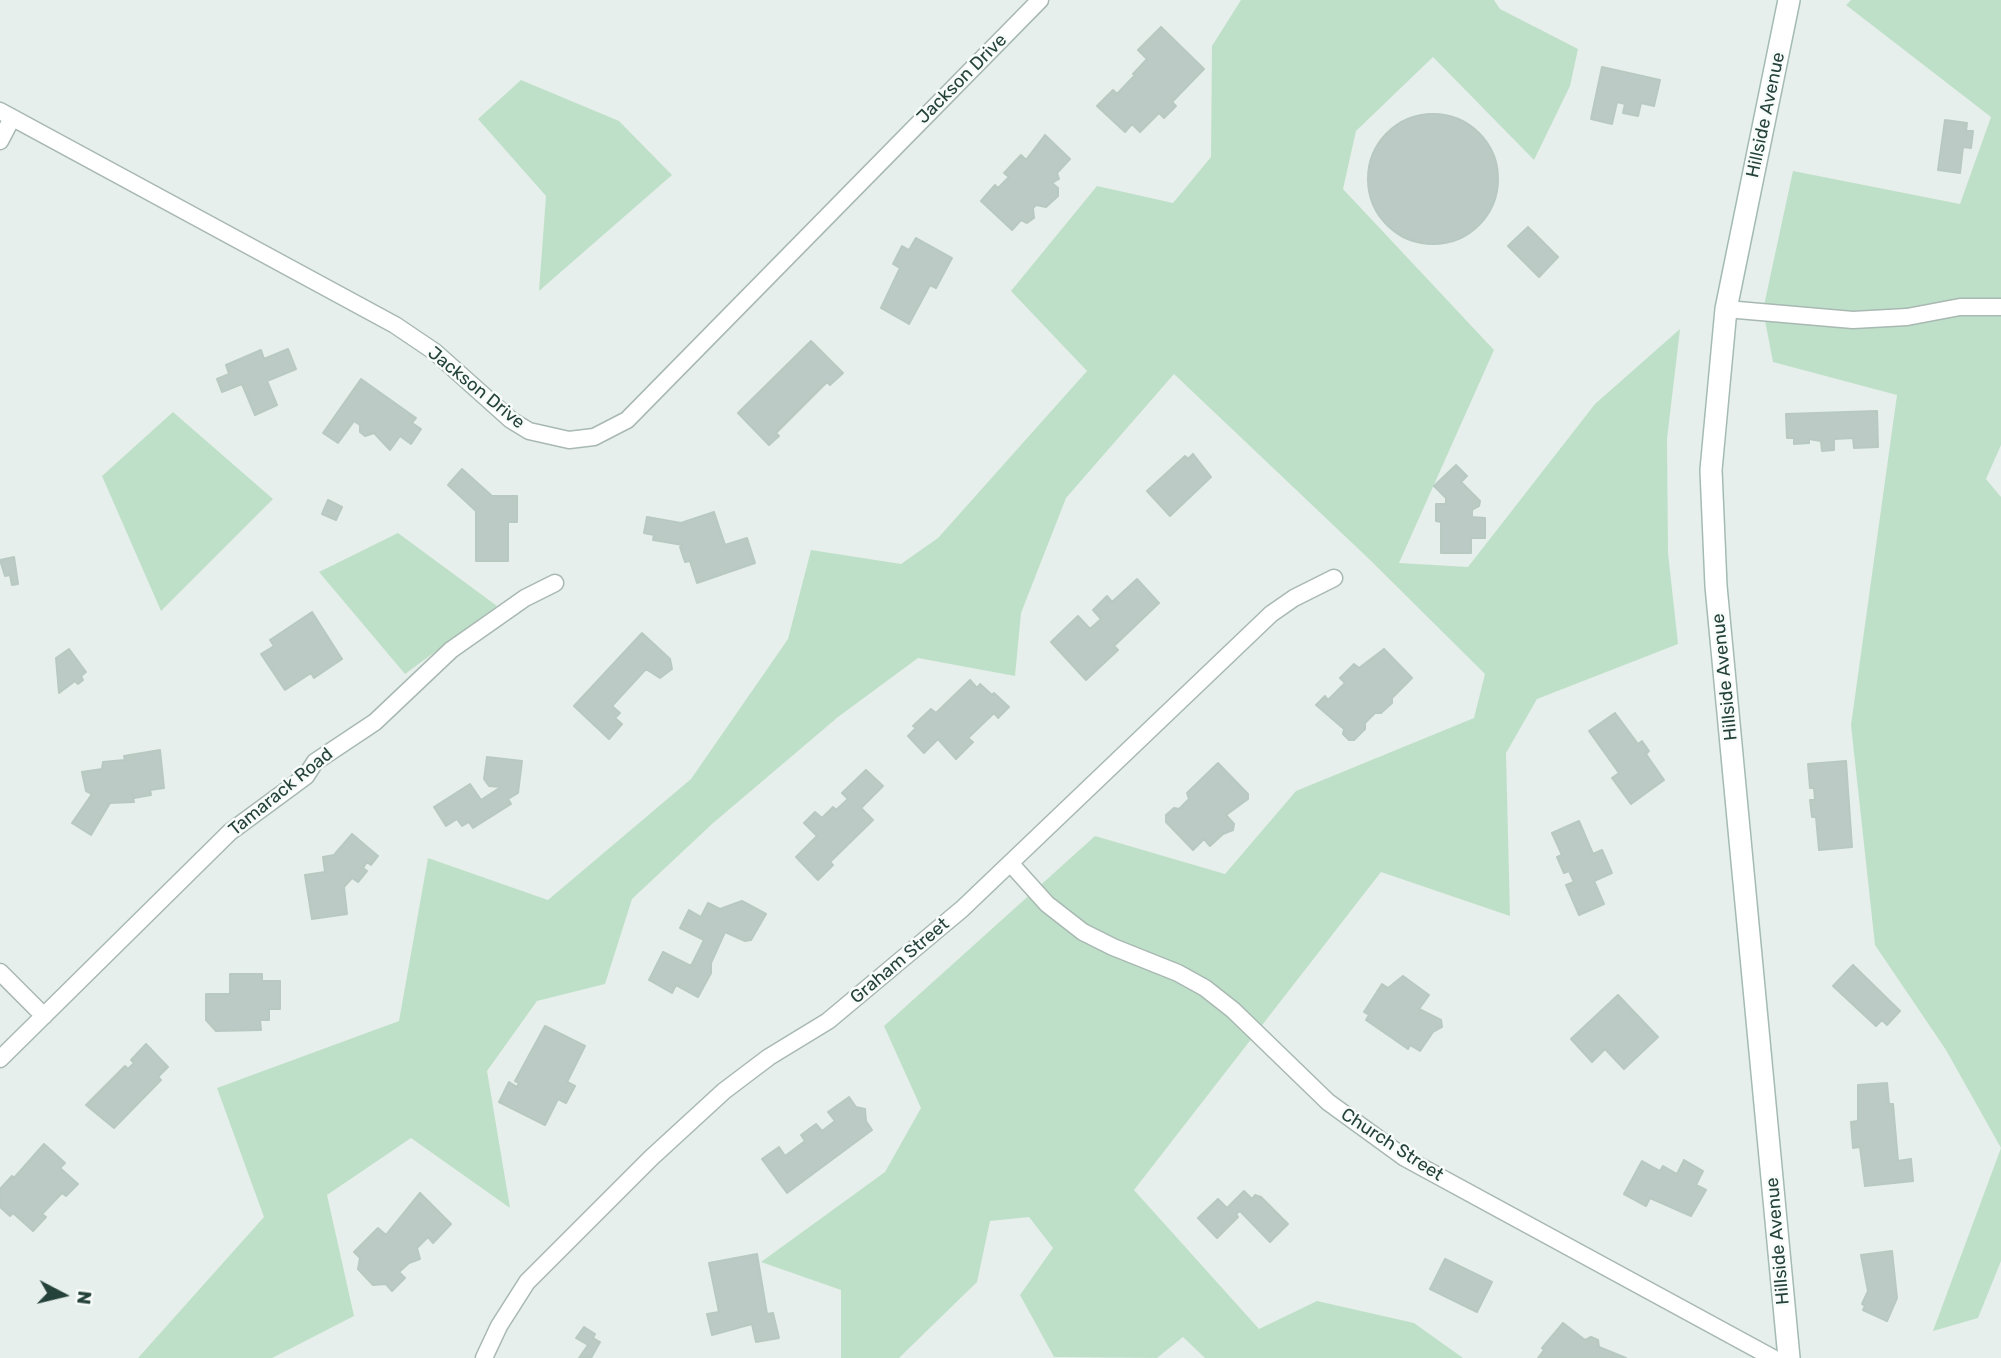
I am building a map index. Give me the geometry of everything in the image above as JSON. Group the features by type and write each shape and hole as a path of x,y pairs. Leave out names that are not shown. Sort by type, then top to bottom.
{"main road":[{"name":"Hillside Avenue","path":"1789,0 1726,309 1715,412 1712,528 1789,1358"}],"street":[{"name":"Jackson Drive","path":"6,114 395,325 435,352 511,420 529,431 569,440 610,431 627,420 1040,0"},
{"path":"0,141 6,114"},
{"path":"1726,309 1853,320 1907,317 1960,307 2001,307"},
{"name":"Graham Street","path":"484,1358 499,1326 527,1282 650,1157 724,1091 769,1057 828,1021 896,966 1011,864 1271,614 1294,598 1334,578"},
{"name":"Tamarack Road","path":"0,1059 230,832 306,776 315,762 375,722 451,650 525,598 555,583"},
{"name":"Church Street","path":"1011,864 1047,904 1083,932 1178,973 1205,988 1233,1010 1328,1102 1405,1157 1773,1358"},
{"path":"0,972 44,1016"}],"green space":[{"path":"1241,0 1494,0 1500,9 1578,49 1570,86 1534,160 1433,57 1356,131 1343,189 1494,350 1399,563 1468,567 1595,404 1680,329 1667,439 1668,553 1678,644 1537,699 1506,753 1510,916 1381,872 1134,1190 1259,1329 1317,1301 1414,1323 1463,1358 1205,1358 1183,1337 1157,1358 1054,1357 1020,1295 1053,1248 1029,1217 990,1221 977,1282 899,1358 841,1358 841,1290 761,1262 885,1172 921,1108 884,1026 1095,836 1225,874 1296,791 1474,718 1485,674 1369,559 1174,374 1066,498 1021,613 1015,676 918,658 838,717 712,824 632,899 605,984 537,1001 487,1071 510,1208 411,1138 327,1195 354,1316 272,1358 138,1358 264,1217 217,1088 399,1021 428,858 548,900 691,779 788,639 811,550 901,564 938,538 1087,371 1011,291 1097,186 1173,203 1211,157 1212,46"},
{"path":"1851,0 2001,0 2001,445 1986,479 2001,497 2001,1148 1946,1050 1875,945 1851,725 1897,395 1773,362 1763,310 1793,171 1960,204 1991,117 1846,5"},
{"path":"521,80 619,121 672,175 539,291 546,196 478,119"},
{"path":"173,412 273,499 161,611 102,476"},
{"path":"398,533 497,606 405,674 319,572"},
{"path":"2001,1148 2001,1261 1978,1318 1933,1331"}],"building":[{"path":"1161,27 1204,69 1172,102 1176,106 1164,118 1159,113 1140,132 1132,124 1125,132 1097,106 1113,90 1117,94 1135,75 1133,74 1147,59 1138,50"},
{"path":"1602,67 1660,80 1654,106 1641,103 1638,116 1623,113 1625,104 1617,102 1612,124 1591,119"},
{"path":"1433,114 1458,119 1479,133 1493,154 1498,179 1493,204 1479,225 1458,239 1433,244 1408,239 1387,225 1373,204 1368,179 1373,154 1387,133 1408,119"},
{"path":"1945,120 1967,123 1966,131 1973,131 1971,148 1963,147 1960,173 1938,170"},
{"path":"1045,135 1070,159 1057,173 1059,179 1052,183 1058,188 1058,196 1046,207 1036,205 1033,208 1034,218 1027,223 1021,220 1012,230 981,201 995,185 998,188 1009,177 1004,173 1021,155 1026,160"},
{"path":"1528,227 1558,257 1539,277 1508,246"},
{"path":"916,238 952,258 936,288 930,285 909,324 881,308 900,268 893,264 902,246 909,250"},
{"path":"811,341 843,373 830,385 827,382 776,433 779,436 769,445 738,413"},
{"path":"288,349 296,369 267,381 277,405 255,415 242,384 222,392 217,379 229,374 226,365 261,350 264,359"},
{"path":"361,379 416,418 412,423 421,429 411,444 400,436 390,450 374,433 365,436 360,432 360,425 354,421 338,443 323,433"},
{"path":"1877,411 1878,447 1854,448 1853,438 1834,439 1834,450 1822,451 1821,441 1809,439 1809,443 1794,444 1794,438 1787,438 1786,414"},
{"path":"1193,454 1211,477 1170,516 1147,491 1185,456 1188,459"},
{"path":"1456,465 1467,476 1461,482 1480,501 1479,506 1472,510 1472,517 1485,518 1485,538 1471,538 1471,553 1441,553 1441,522 1436,521 1436,504 1446,504 1446,498 1434,486"},
{"path":"462,469 492,496 517,496 517,522 508,522 508,561 476,561 476,511 448,485"},
{"path":"328,500 342,507 336,520 322,514"},
{"path":"714,512 725,545 747,538 755,563 697,583 690,561 685,562 680,547 683,545 653,540 654,535 644,533 647,517 681,523"},
{"path":"14,557 18,584 12,585 10,575 5,576 0,560"},
{"path":"1137,579 1159,603 1114,646 1118,650 1086,680 1051,642 1078,616 1090,629 1101,619 1093,610 1107,596 1112,602"},
{"path":"312,612 342,659 314,678 311,673 285,690 261,654 274,646 270,640"},
{"path":"642,633 670,659 672,669 660,678 646,669 612,706 620,713 615,718 622,724 609,739 574,706"},
{"path":"69,649 86,672 78,684 75,681 59,693 56,658"},
{"path":"1384,649 1412,678 1392,698 1392,703 1381,713 1375,713 1365,723 1365,729 1354,740 1349,740 1343,734 1344,729 1316,705 1325,696 1328,700 1345,683 1340,678 1354,664 1359,668"},
{"path":"970,680 977,688 980,684 992,695 994,693 1009,707 998,718 994,713 968,738 973,742 956,759 938,739 924,753 908,736 916,728 913,726 931,709 936,713"},
{"path":"1615,713 1638,744 1642,741 1649,751 1646,754 1664,780 1631,804 1612,778 1619,773 1589,731"},
{"path":"160,750 164,788 150,790 151,795 134,798 132,794 134,802 110,803 91,835 72,823 92,794 86,791 82,772 102,769 103,762 125,760 124,756"},
{"path":"487,757 522,761 518,793 508,799 511,804 473,828 469,822 462,826 457,819 446,826 434,807 470,784 481,800 501,787 489,786 484,779"},
{"path":"1846,761 1852,847 1819,850 1816,817 1812,817 1810,800 1815,800 1814,788 1810,788 1808,764"},
{"path":"1218,763 1248,794 1248,799 1226,815 1234,824 1233,830 1223,834 1210,846 1204,839 1193,850 1166,822 1166,815 1174,808 1179,809 1189,799 1187,793"},
{"path":"866,770 883,786 861,808 873,820 830,862 833,865 818,880 796,857 817,836 804,823 815,812 822,818 833,807 836,810 848,799 842,793"},
{"path":"1579,821 1593,854 1602,850 1612,873 1594,881 1604,904 1579,915 1566,885 1574,882 1569,871 1564,873 1557,857 1562,855 1552,833"},
{"path":"352,834 378,856 371,865 367,862 363,868 367,871 358,882 352,878 344,887 347,914 312,919 305,875 325,872 323,857 334,855"},
{"path":"742,901 766,914 751,940 745,941 725,932 711,963 711,973 698,997 676,985 672,993 649,980 663,952 691,966 704,940 680,928 689,910 701,917 708,903 720,909"},
{"path":"1853,965 1900,1011 1887,1025 1882,1020 1876,1026 1833,986"},
{"path":"230,974 262,974 262,981 280,981 280,1009 269,1009 269,1020 260,1020 261,1030 216,1031 206,1020 206,994 230,994"},
{"path":"1403,976 1429,995 1419,1009 1441,1020 1442,1027 1433,1032 1420,1051 1410,1045 1408,1049 1366,1020 1369,1015 1364,1012 1382,984 1388,988"},
{"path":"1618,995 1658,1037 1624,1069 1605,1049 1592,1062 1571,1039"},
{"path":"545,1026 585,1046 567,1082 575,1086 566,1103 558,1099 545,1125 499,1102 509,1082 517,1087 519,1083 515,1081"},
{"path":"146,1044 168,1067 158,1077 161,1080 114,1128 86,1105 125,1066 128,1069 134,1063 131,1060"},
{"path":"1887,1083 1889,1104 1893,1104 1898,1161 1911,1159 1913,1181 1865,1186 1860,1147 1853,1148 1851,1122 1858,1121 1858,1085"},
{"path":"849,1097 856,1107 865,1109 866,1121 872,1130 787,1193 762,1159 779,1147 785,1156 805,1141 801,1135 816,1124 822,1131 835,1121 828,1112"},
{"path":"44,1144 65,1163 60,1168 78,1184 66,1196 62,1193 42,1214 46,1217 33,1231 13,1213 10,1216 0,1207 0,1189 12,1176 14,1178"},
{"path":"1684,1160 1703,1171 1696,1185 1706,1190 1691,1216 1650,1198 1646,1206 1624,1194 1642,1161 1660,1171 1663,1166 1677,1174"},
{"path":"1244,1191 1252,1199 1255,1195 1261,1197 1288,1224 1270,1242 1240,1211 1236,1214 1238,1217 1217,1238 1198,1218 1218,1199 1227,1208"},
{"path":"420,1193 451,1224 433,1243 428,1237 417,1248 420,1259 409,1263 399,1272 405,1278 392,1291 386,1284 373,1285 358,1269 360,1258 354,1252 378,1228 386,1235"},
{"path":"1892,1251 1897,1298 1887,1321 1863,1310 1865,1306 1862,1304 1868,1291 1861,1255"},
{"path":"757,1254 767,1314 773,1313 779,1338 756,1342 752,1324 712,1335 707,1314 719,1312 709,1263"},
{"path":"1445,1259 1492,1282 1477,1312 1430,1289"},
{"path":"1563,1323 1585,1340 1591,1337 1598,1340 1599,1347 1626,1358 1538,1358 1544,1350 1542,1348"},
{"path":"584,1327 595,1334 593,1338 600,1342 591,1358 579,1358 588,1345 576,1338"}]}
